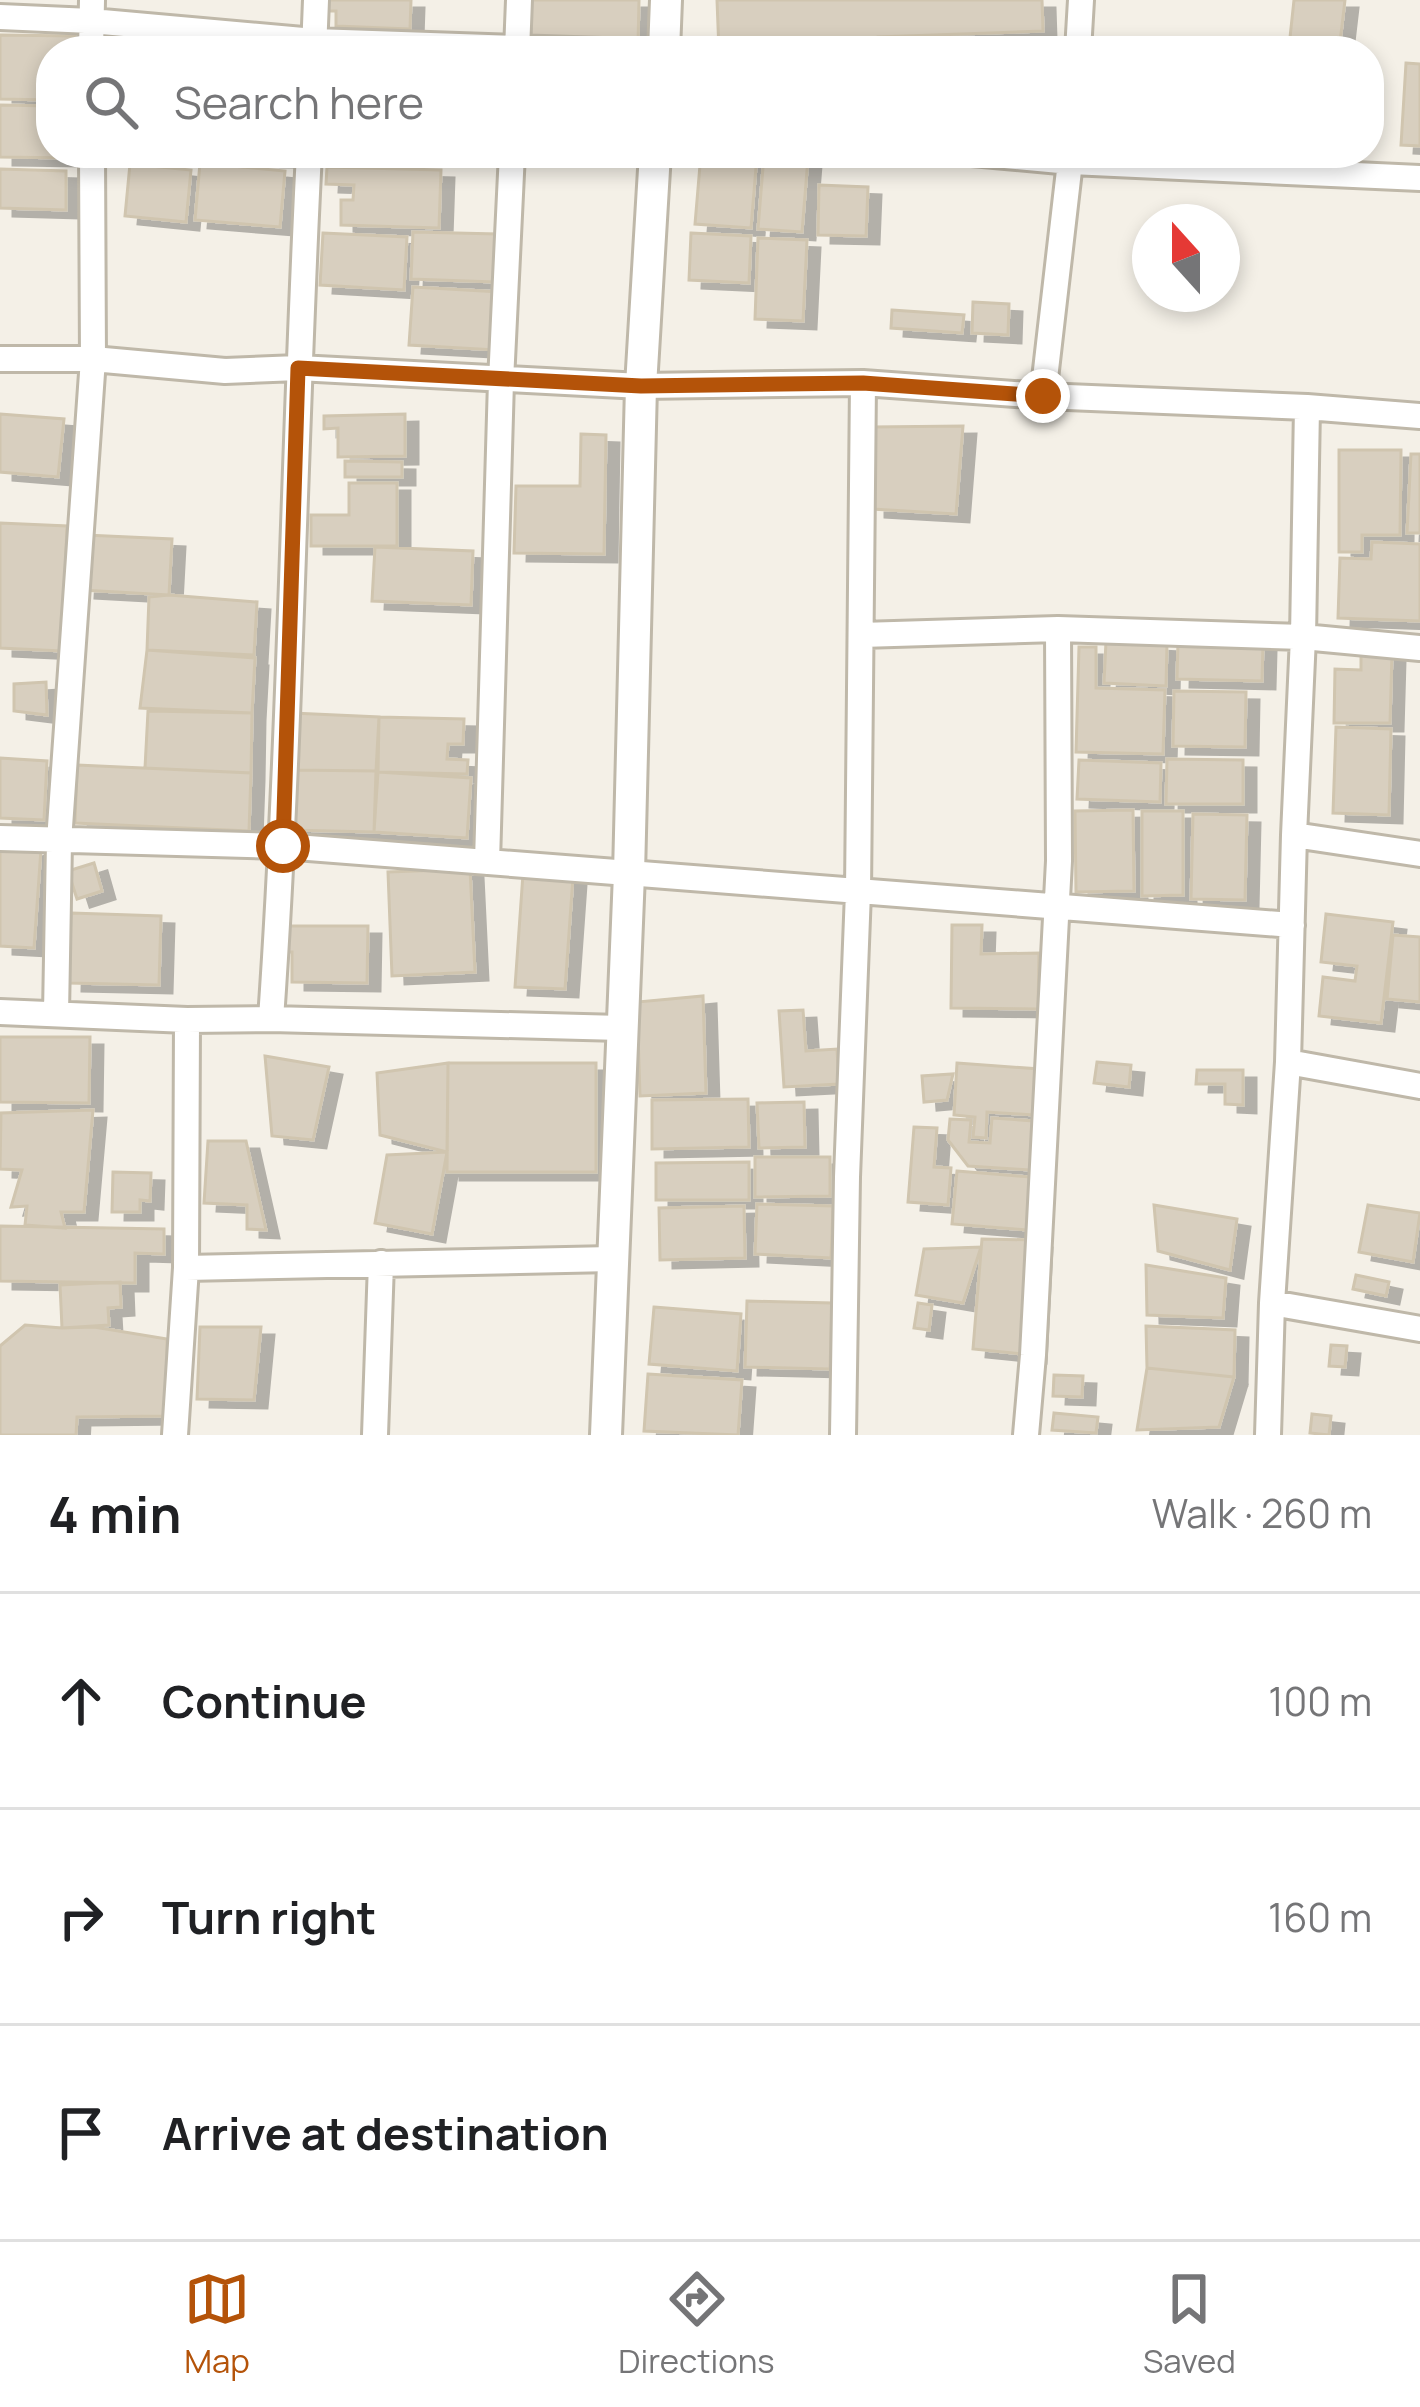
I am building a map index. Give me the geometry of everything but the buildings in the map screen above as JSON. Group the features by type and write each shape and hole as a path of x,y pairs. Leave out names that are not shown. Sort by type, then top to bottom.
{"street":[{"path":"314,36 316,0"},
{"path":"518,36 519,0"},
{"path":"665,36 666,0"},
{"path":"1079,36 1081,0"},
{"path":"0,17 92,11 251,36"},
{"path":"56,1013 59,842 93,359 92,168"},
{"path":"271,1019 283,846 308,168"},
{"path":"487,862 511,168"},
{"path":"606,1435 629,874 641,386 655,168"},
{"path":"1043,396 1070,168"},
{"path":"1246,168 1420,178"},
{"path":"0,359 93,359 225,371 298,368 641,386 863,383 1420,416"},
{"path":"843,1435 858,892 863,383"},
{"path":"1268,1435 1288,1062 1306,407"},
{"path":"861,635 1058,629 1303,637 1420,648"},
{"path":"1026,1435 1059,861 1058,629"},
{"path":"1294,835 1420,854"},
{"path":"0,838 283,846 1292,925"},
{"path":"0,1012 621,1028"},
{"path":"176,1435 186,1268 187,1020"},
{"path":"1288,1062 1420,1086"},
{"path":"186,1268 612,1259"},
{"path":"375,1435 381,1263"},
{"path":"1272,1303 1420,1329"}],"route":[{"path":"283,846 298,368 641,386 863,383 1043,396"}]}
